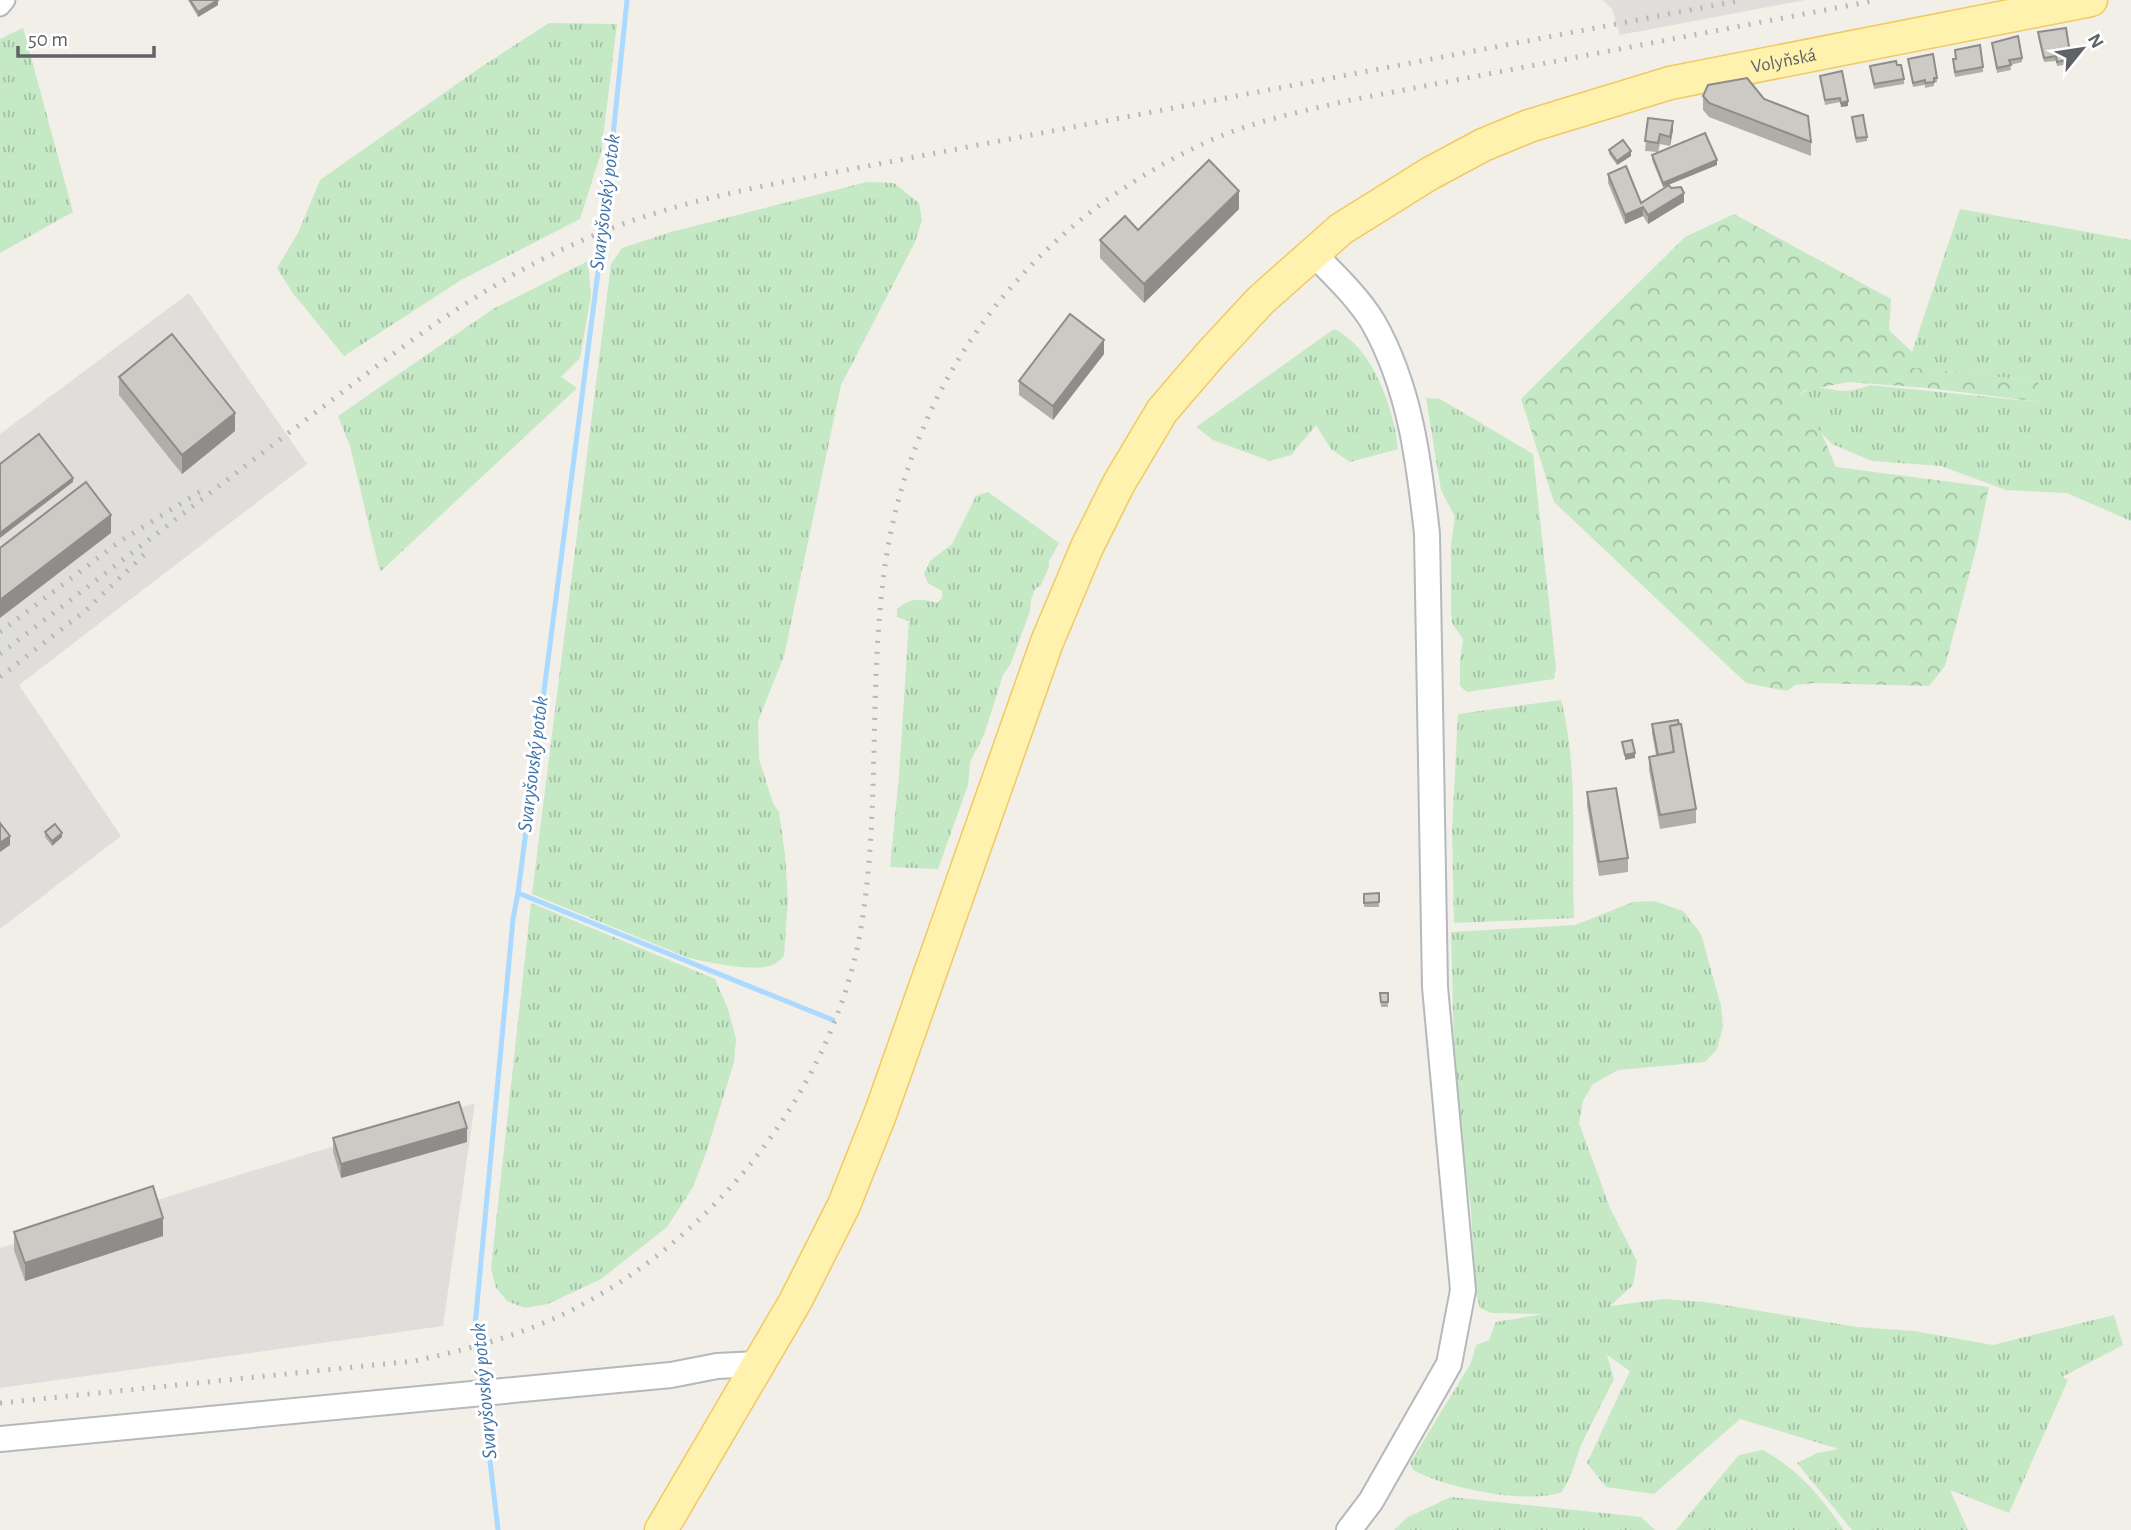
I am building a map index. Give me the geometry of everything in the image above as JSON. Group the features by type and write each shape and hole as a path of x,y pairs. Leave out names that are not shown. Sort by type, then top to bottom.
{"main road":[{"name":"Volyňská","path":"661,1530 795,1302 849,1194 881,1112 1047,642 1087,547 1119,483 1162,411 1261,300 1341,229 1483,145 1529,126 1670,83 2091,0"}],"street":[{"path":"0,6 5,0"},
{"path":"1313,253 1347,288 1372,321 1400,382 1420,471 1427,534 1435,987 1462,1290 1449,1364 1371,1502 1349,1530"},
{"path":"0,1439 671,1375 717,1366 758,1364"},
{"path":"1370,1530 1371,1502"}],"shaded area":[{"path":"1603,0 1805,0 1620,35 1612,9"},
{"path":"189,293 307,464 19,685 121,836 0,929 0,434"},
{"path":"475,1103 443,1326 0,1388 0,1248"}],"green space":[{"path":"549,23 617,24 601,153 580,219 461,280 344,356 292,292 277,268 298,233 320,180 481,67"},
{"path":"23,28 73,212 0,253 0,39"},
{"path":"867,182 894,183 919,203 922,220 915,242 841,385 784,656 758,721 759,759 773,803 779,812 785,855 788,900 784,955 776,963 758,967 734,966 689,958 532,894 611,264 622,248 671,232"},
{"path":"1960,209 2131,240 2131,521 2067,493 2006,490 1941,466 1872,461 1832,444 1793,399 1812,389 1845,391 1870,385 2039,402 2037,381 1907,367"},
{"path":"1734,214 1891,299 1889,330 1912,352 1908,367 2037,381 2045,394 2039,402 1928,388 1848,382 1804,391 1794,399 1822,434 1836,467 1989,487 1977,545 1945,666 1929,686 1814,683 1795,685 1787,691 1746,683 1554,502 1521,399 1685,237"},
{"path":"588,261 591,295 580,358 561,377 577,388 380,572 350,446 338,416 493,309"},
{"path":"1334,329 1348,338 1370,364 1392,416 1398,449 1350,462 1331,449 1316,425 1291,455 1270,461 1213,440 1196,427"},
{"path":"1426,398 1440,399 1533,454 1556,668 1554,679 1467,692 1460,686 1463,639 1452,623 1451,610 1451,545 1455,517 1441,490"},
{"path":"988,492 1059,543 1049,561 1041,585 1035,589 1030,611 1011,663 1003,675 984,735 970,762 968,785 938,869 890,867 909,621 897,617 897,609 911,601 937,603 942,598 942,591 928,583 924,574 930,561 952,544 976,496"},
{"path":"1561,700 1567,727 1572,781 1574,918 1454,923 1452,830 1458,714"},
{"path":"1654,901 1683,911 1701,934 1721,1006 1723,1026 1717,1049 1705,1062 1618,1070 1593,1084 1583,1101 1579,1123 1610,1208 1637,1261 1633,1285 1610,1306 1664,1299 1705,1302 1857,1327 1914,1331 1993,1345 2114,1315 2123,1345 2062,1377 2068,1380 2009,1513 1950,1490 1968,1530 1852,1530 1797,1463 1817,1453 1839,1449 1740,1419 1654,1494 1606,1487 1587,1463 1630,1371 1607,1355 1614,1379 1580,1447 1562,1492 1528,1497 1487,1493 1446,1483 1413,1470 1410,1463 1471,1363 1476,1345 1489,1340 1496,1322 1543,1314 1491,1313 1480,1308 1476,1293 1471,1210 1455,1088 1451,932 1575,925 1633,902"},
{"path":"531,903 715,979 728,1009 736,1039 734,1062 707,1150 693,1187 667,1227 601,1279 548,1304 525,1308 507,1301 496,1288 491,1268"},
{"path":"1763,1450 1788,1466 1808,1485 1844,1530 1676,1530 1739,1455"},
{"path":"1451,1497 1641,1517 1655,1530 1394,1530 1408,1517"}],"building":[{"path":"190,0 218,0 198,12"},
{"path":"2066,28 2071,59 2057,62 2056,56 2044,58 2038,32"},
{"path":"2018,36 2022,58 2009,60 2011,65 1997,68 1992,43"},
{"path":"1980,45 1983,67 1955,72 1955,50"},
{"path":"1933,54 1937,78 1934,78 1934,82 1925,83 1925,80 1913,83 1908,59"},
{"path":"1896,61 1897,65 1901,65 1904,79 1874,84 1870,66"},
{"path":"1842,71 1848,101 1841,103 1840,98 1825,100 1820,76"},
{"path":"1747,78 1764,99 1808,116 1811,142 1709,103 1703,96 1708,85"},
{"path":"1863,115 1867,137 1856,138 1852,117"},
{"path":"1648,118 1673,121 1670,137 1660,134 1658,143 1645,141"},
{"path":"1705,133 1717,160 1663,183 1652,155"},
{"path":"1623,140 1631,151 1617,161 1609,150"},
{"path":"1209,160 1239,191 1144,284 1100,240 1125,216 1138,230"},
{"path":"1626,166 1641,203 1669,185 1671,188 1681,187 1684,193 1648,215 1643,207 1625,215 1608,174"},
{"path":"1070,314 1104,340 1053,406 1019,381"},
{"path":"172,334 235,413 182,455 119,377"},
{"path":"39,434 73,478 0,533 0,464"},
{"path":"86,482 111,515 0,600 0,548"},
{"path":"1678,720 1679,724 1670,726 1674,752 1658,755 1652,724"},
{"path":"1681,724 1696,809 1660,815 1649,757 1674,752 1670,726"},
{"path":"1632,740 1635,753 1625,755 1622,742"},
{"path":"1616,788 1628,858 1599,862 1587,792"},
{"path":"0,823 10,836 0,843"},
{"path":"55,824 62,833 52,841 45,832"},
{"path":"1379,893 1379,902 1364,903 1364,894"},
{"path":"1380,993 1388,993 1388,1002 1381,1002"},
{"path":"459,1102 467,1128 341,1164 333,1138"},
{"path":"153,1186 163,1218 25,1263 14,1232"}],"waterway":[{"name":"Svaryšovský potok","path":"482,1388 475,1326 513,919 603,233 627,0"},
{"path":"518,893 833,1020"},
{"name":"Svaryšovský potok","path":"483,1401 498,1530"}],"railway":[{"path":"0,654 405,345 507,278 605,231 680,206 783,182 1743,0"},
{"path":"0,1403 414,1361 468,1348 555,1318 610,1288 663,1251 711,1208 754,1159 792,1106 823,1049 846,990 861,928 867,885 873,799 876,668 883,581 896,509 918,440 949,376 987,318 1032,264 1085,216 1144,175 1209,141 1279,117 1351,100 1878,0"},
{"path":"0,632 119,542 201,491"},
{"path":"0,677 86,610 146,553"}]}
